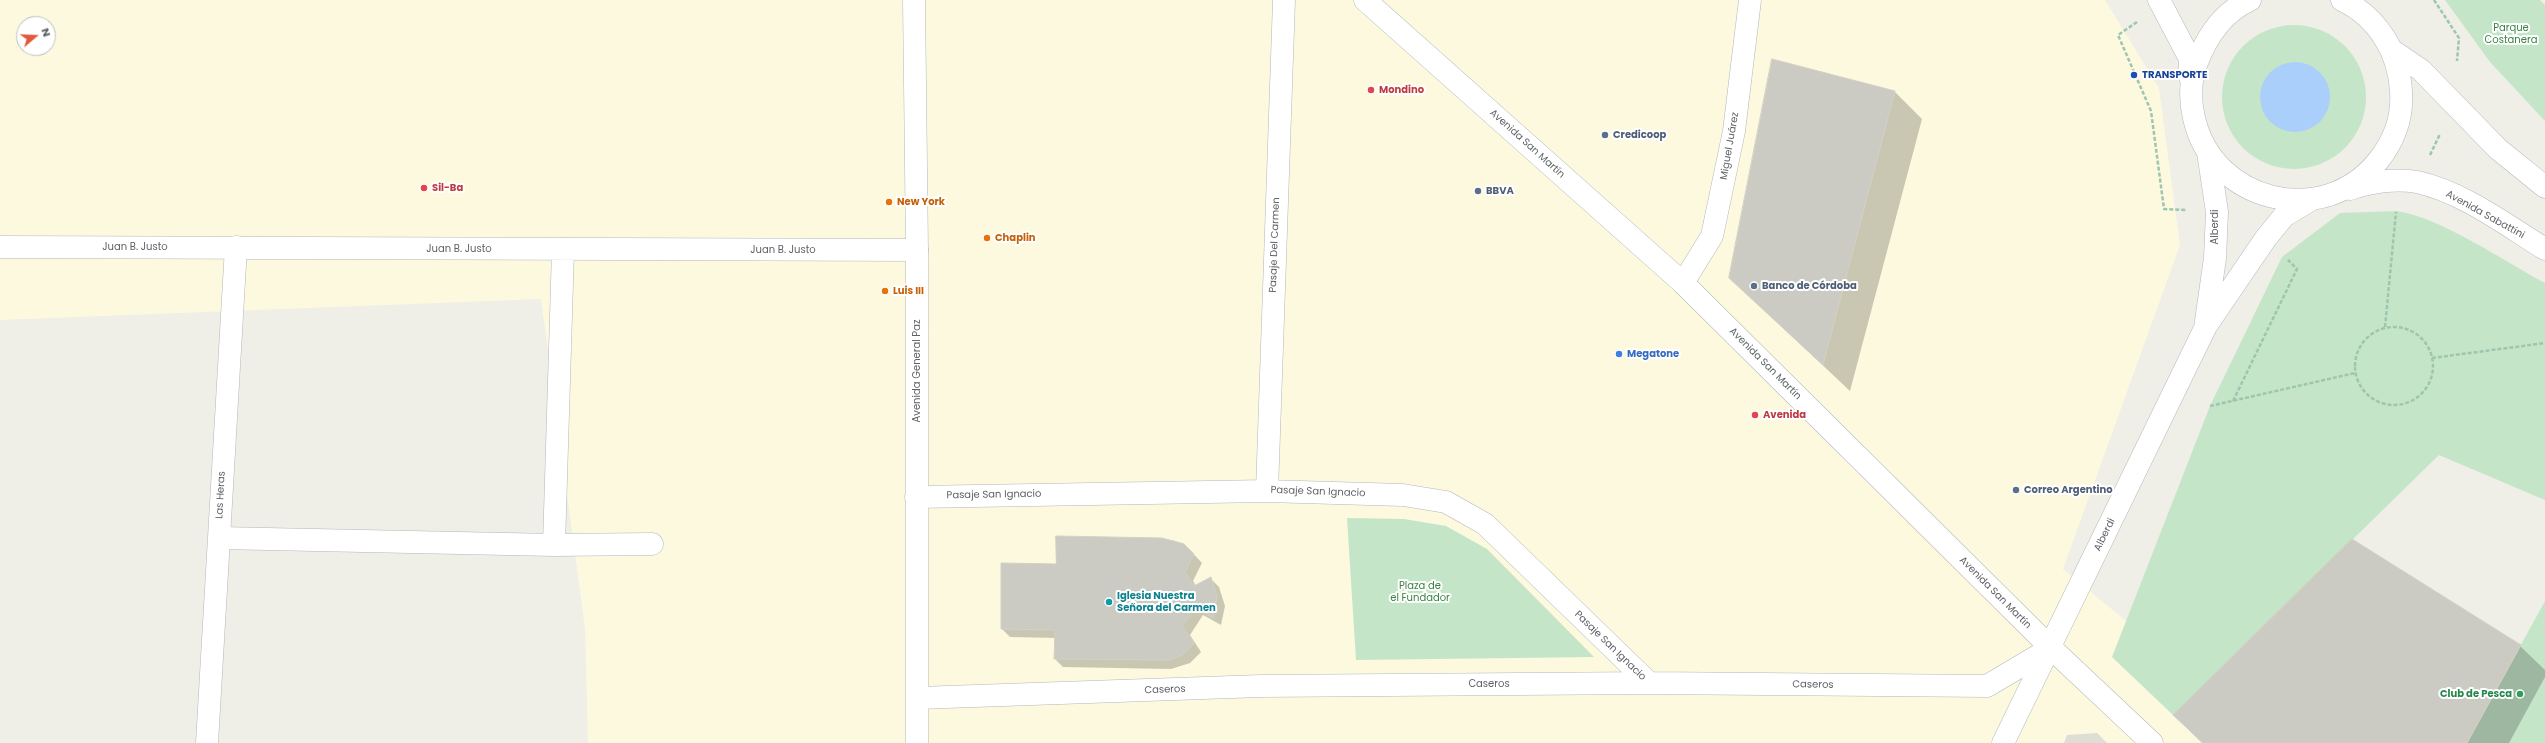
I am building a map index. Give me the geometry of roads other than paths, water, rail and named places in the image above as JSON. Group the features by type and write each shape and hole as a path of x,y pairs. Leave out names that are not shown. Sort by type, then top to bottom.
{"street":[{"name":"Avenida General Paz","path":"914,0 917,250 917,743"},
{"name":"Pasaje Del Carmen","path":"1267,491 1284,0"},
{"name":"Avenida San Martín","path":"1364,0 1683,283 2051,648 2152,743"},
{"name":"Miguel Juárez","path":"1683,283 1712,236 1734,131 1750,0"},
{"path":"2159,0 2190,59 2191,103 2196,129 2208,152 2227,175 2251,191 2279,200 2309,201 2330,195 2353,185 2372,169 2388,149 2398,126 2402,101 2400,76 2373,0"},
{"path":"2191,103 2193,74 2203,45 2220,21 2250,0"},
{"path":"2342,0 2368,18 2388,43 2421,70 2498,149 2545,187"},
{"name":"Alberdi","path":"2206,326 2215,258 2217,212 2208,152"},
{"name":"Avenida Sabattini","path":"2330,195 2369,183 2416,182 2453,195 2545,249"},
{"name":"Alberdi","path":"2003,743 2051,648 2206,326 2266,238 2284,216 2309,201"},
{"name":"Juan B. Justo","path":"0,247 917,250"},
{"name":"Las Heras","path":"207,743 236,247"},
{"path":"554,545 563,250"},
{"name":"Pasaje San Ignacio","path":"916,497 1267,491 1403,495 1446,502 1485,524 1649,683"},
{"path":"219,538 554,545 652,544"},
{"name":"Caseros","path":"918,698 1261,686 1649,683 1987,686 2051,648"}],"water":[{"path":"2295,62 2314,68 2324,78 2330,97 2324,116 2314,126 2295,132 2276,126 2266,116 2260,97 2266,78 2276,68"}],"place":[{"name":"TRANSPORTE","path":"2134,75"},
{"name":"Mondino","path":"1371,90"},
{"name":"Credicoop","path":"1605,135"},
{"name":"Sil-Ba","path":"424,188"},
{"name":"BBVA","path":"1478,191"},
{"name":"New York","path":"889,202"},
{"name":"Chaplin","path":"987,238"},
{"name":"Banco de Córdoba","path":"1754,286"},
{"name":"Luis III","path":"885,291"},
{"name":"Megatone","path":"1619,354"},
{"name":"Avenida","path":"1755,415"},
{"name":"Correo Argentino","path":"2016,490"},
{"name":"Iglesia Nuestra Señora del Carmen","path":"1109,602"},
{"name":"Club de Pesca","path":"2520,694"}],"park label":[{"name":"Parque Costanera","path":"2511,34"},
{"name":"Plaza de el Fundador","path":"1420,592"}]}
